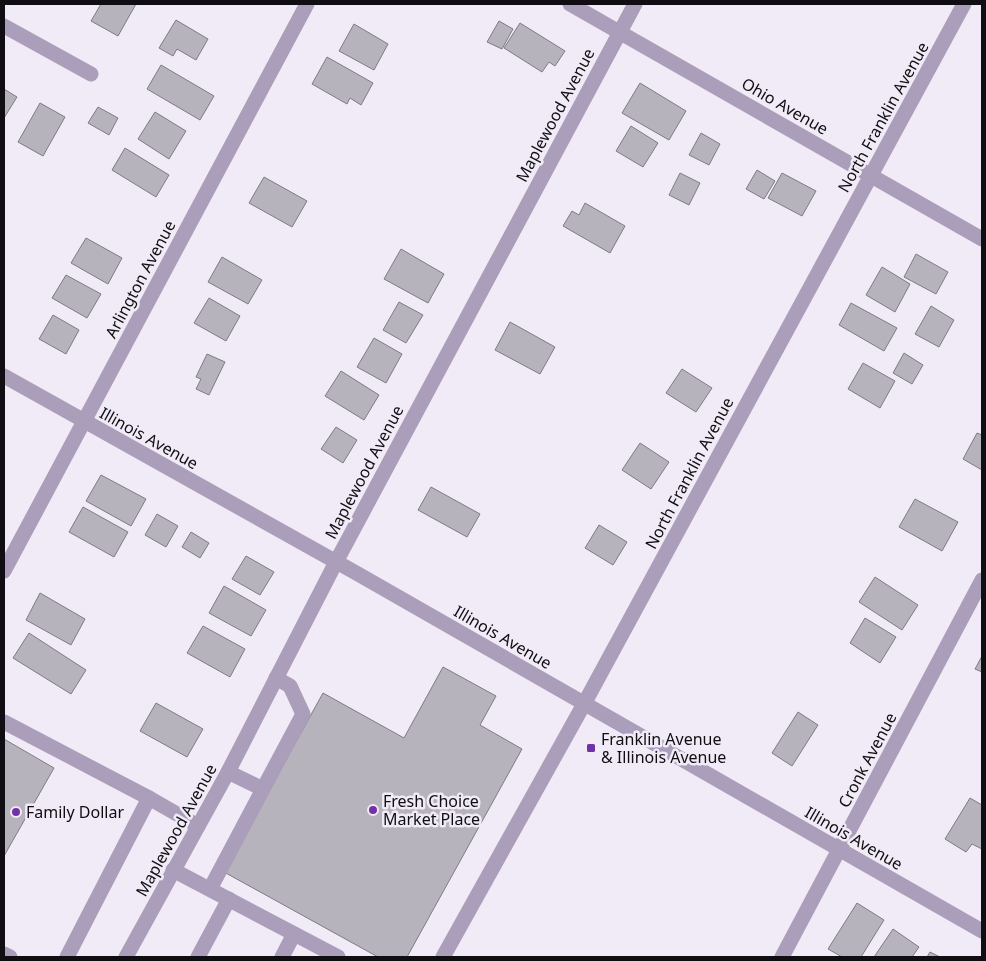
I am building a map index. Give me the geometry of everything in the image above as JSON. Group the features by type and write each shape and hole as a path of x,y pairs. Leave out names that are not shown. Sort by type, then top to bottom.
{"street":[{"name":"Arlington Avenue","path":"4,571 307,4"},
{"name":"Ohio Avenue","path":"570,4 982,239"},
{"name":"Maplewood Avenue","path":"126,957 228,772 336,562 635,4"},
{"name":"North Franklin Avenue","path":"443,957 584,704 964,4"},
{"path":"4,26 91,74"},
{"name":"Illinois Avenue","path":"4,376 336,562 982,931"},
{"name":"Cronk Avenue","path":"782,957 981,583"},
{"path":"210,889 303,714 290,686 276,678"},
{"path":"4,722 149,798 198,826"},
{"path":"228,772 263,789"},
{"path":"67,957 149,798"},
{"path":"173,870 338,957"},
{"path":"198,957 228,899"},
{"path":"282,957 294,934"},
{"path":"4,954 10,957"}],"building":[{"path":"101,4 136,4 118,36 91,21"},
{"path":"176,20 208,39 196,60 177,49 173,56 159,48"},
{"path":"499,21 513,29 502,49 487,42"},
{"path":"520,23 565,51 555,66 549,62 542,72 504,48"},
{"path":"354,24 388,44 374,70 339,51"},
{"path":"327,57 373,83 361,105 350,98 347,104 312,84"},
{"path":"161,65 214,96 200,120 147,89"},
{"path":"640,83 686,111 669,140 622,113"},
{"path":"4,89 17,97 4,118"},
{"path":"40,103 65,117 43,156 18,142"},
{"path":"98,107 118,118 109,135 88,123"},
{"path":"155,112 186,131 169,159 138,139"},
{"path":"631,126 658,143 643,167 616,151"},
{"path":"701,133 720,144 709,165 689,155"},
{"path":"125,148 169,175 156,197 112,170"},
{"path":"757,170 775,181 764,199 746,189"},
{"path":"680,173 700,183 689,205 669,195"},
{"path":"782,173 816,191 802,216 768,198"},
{"path":"264,177 307,201 292,227 249,203"},
{"path":"585,203 625,226 610,253 563,226 572,211 579,215"},
{"path":"86,238 122,258 108,284 71,263"},
{"path":"401,249 444,274 428,303 384,279"},
{"path":"916,254 948,272 936,294 904,277"},
{"path":"222,257 262,280 248,304 208,282"},
{"path":"882,267 910,284 895,312 866,295"},
{"path":"66,275 101,294 87,318 52,298"},
{"path":"209,298 240,316 226,341 194,323"},
{"path":"399,302 423,315 406,343 383,330"},
{"path":"851,303 897,328 884,351 839,325"},
{"path":"931,306 954,320 939,347 915,334"},
{"path":"53,315 79,330 66,354 39,339"},
{"path":"510,322 555,347 540,374 495,350"},
{"path":"374,338 402,354 386,383 357,367"},
{"path":"904,353 923,365 912,384 893,373"},
{"path":"207,354 225,362 209,395 196,389 201,379 196,377"},
{"path":"863,363 895,381 880,408 848,389"},
{"path":"682,369 712,388 696,412 666,393"},
{"path":"341,371 379,395 364,420 325,396"},
{"path":"336,427 357,440 343,463 321,449"},
{"path":"977,433 982,435 982,470 963,459"},
{"path":"640,443 669,462 651,489 622,470"},
{"path":"101,475 146,499 131,526 86,501"},
{"path":"431,487 480,514 467,537 418,510"},
{"path":"915,499 958,522 942,551 899,527"},
{"path":"83,507 128,532 114,557 69,532"},
{"path":"157,514 178,526 166,547 145,535"},
{"path":"599,525 627,542 613,565 585,548"},
{"path":"191,532 209,543 200,558 182,547"},
{"path":"246,556 274,572 260,595 232,579"},
{"path":"875,577 918,605 902,630 859,602"},
{"path":"224,586 266,610 251,636 209,613"},
{"path":"40,593 85,619 71,645 26,620"},
{"path":"865,618 896,637 880,663 850,643"},
{"path":"203,626 245,649 230,677 187,653"},
{"path":"29,633 86,670 71,694 13,658"},
{"path":"982,656 982,672 975,669"},
{"name":"Fresh Choice Market Place","path":"443,667 496,696 480,725 522,749 407,957 378,957 224,872 323,693 404,738"},
{"path":"156,703 203,729 187,757 140,731"},
{"path":"798,712 818,725 792,766 772,753"},
{"name":"Family Dollar","path":"4,739 54,768 4,856"},
{"path":"970,798 982,805 982,849 972,844 966,852 945,839"},
{"path":"857,903 884,920 861,957 842,957 828,949"},
{"path":"893,929 919,947 912,957 874,957"},
{"path":"930,952 940,957 927,957"}],"place":[{"name":"Franklin Avenue & Illinois Avenue","path":"591,748"},
{"name":"Fresh Choice Market Place","path":"373,810"},
{"name":"Family Dollar","path":"16,812"}]}
